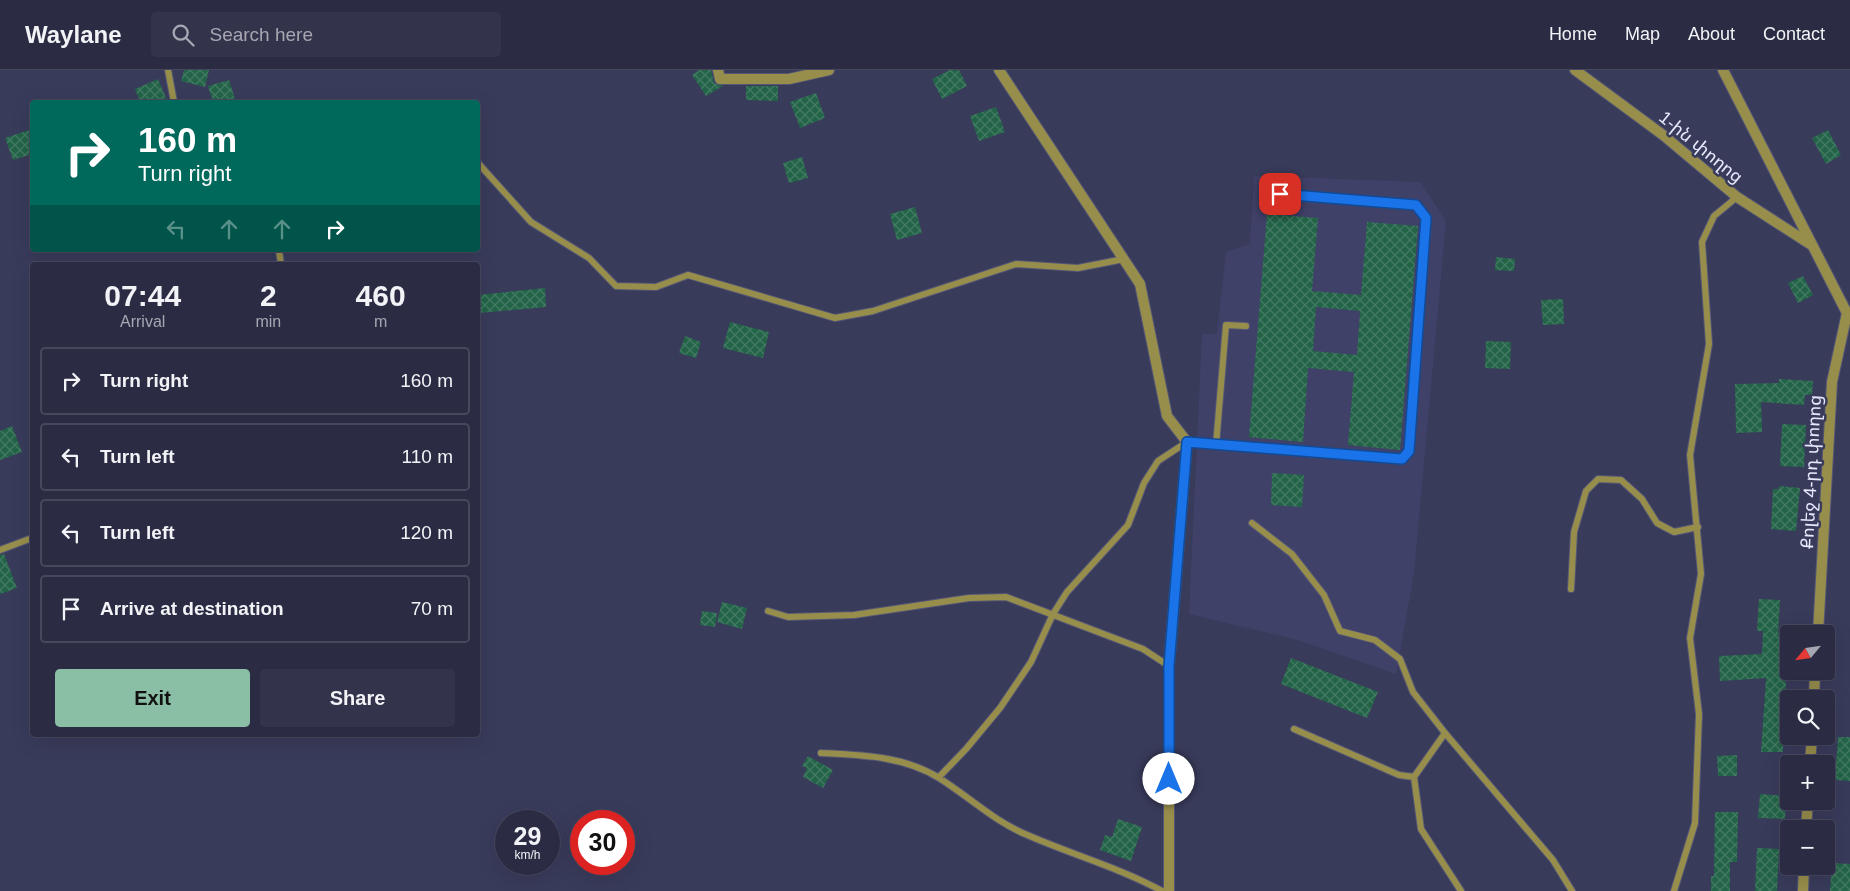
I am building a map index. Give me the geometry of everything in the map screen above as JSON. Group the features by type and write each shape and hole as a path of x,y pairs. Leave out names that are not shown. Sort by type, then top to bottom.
{"street":[{"path":"718,70 720,79 789,79 828,70"},
{"path":"999,70 1140,284 1167,416 1187,442 1169,666 1169,891"},
{"name":"1-ին փողոց","path":"1575,70 1663,135 1737,197 1810,244"},
{"path":"1723,70 1848,316"},
{"name":"Քոլեջ 4-րդ փողոց","path":"1818,625 1832,382 1848,316"},
{"path":"1803,891 1804,875"}],"lane":[{"path":"168,70 174,100"},
{"path":"480,165 531,222 589,258 616,286 656,287 688,276 835,318 873,311 1016,264 1078,268 1124,259"},
{"path":"938,777 966,749 1005,700 1031,662 1053,614 1067,592 1128,525 1144,483 1158,461 1187,442 1402,459 1409,451 1426,218 1416,205 1280,194"},
{"path":"1674,891 1695,823 1699,714 1690,638 1702,574 1690,455 1709,344 1702,242 1714,216 1737,197"},
{"path":"1216,444 1226,325 1246,326"},
{"path":"1571,589 1574,532 1586,491 1598,479 1620,480 1642,499 1657,523 1674,532 1698,528"},
{"path":"1252,523 1292,554 1324,595 1340,631 1375,640 1400,659 1413,692 1445,733 1553,860 1572,891"},
{"path":"0,550 30,539"},
{"path":"768,611 788,616 854,615 969,598 1006,597 1143,649 1169,666"},
{"path":"1294,729 1399,775 1414,777"},
{"path":"1445,733 1414,777 1421,829 1461,891"},
{"path":"821,753 873,756 912,764 938,777 1024,834 1140,879 1162,891"}],"shaded area":[{"path":"1254,176 1420,182 1446,221 1414,573 1396,674 1298,640 1189,614 1202,334 1217,334 1226,252 1250,244"}],"building":[{"path":"184,70 209,70 205,87 181,81"},
{"path":"699,70 711,70 714,83 723,86 706,96 692,75"},
{"path":"950,70 959,70 967,86 942,99 932,79"},
{"path":"158,79 167,100 139,100 135,89"},
{"path":"229,80 235,100 212,100 208,86"},
{"path":"746,86 778,86 778,101 746,100"},
{"path":"816,93 825,118 800,128 790,102"},
{"path":"996,107 1005,132 979,141 970,116"},
{"path":"30,130 30,155 13,160 5,138"},
{"path":"1828,130 1841,155 1826,164 1812,138"},
{"path":"802,157 808,178 789,183 783,163"},
{"path":"915,207 922,233 897,240 890,214"},
{"path":"1267,214 1318,218 1312,291 1361,295 1367,222 1418,226 1400,450 1348,445 1354,372 1308,368 1303,442 1249,437","holes":["1316,307 1360,311 1357,355 1313,351"]},
{"path":"1496,257 1515,259 1514,271 1495,270"},
{"path":"1803,276 1813,295 1798,303 1788,283"},
{"path":"545,288 546,307 480,313 480,295"},
{"path":"1563,299 1564,324 1543,325 1541,300"},
{"path":"730,322 769,332 763,358 723,348"},
{"path":"685,336 701,342 696,358 679,353"},
{"path":"1486,341 1511,342 1510,369 1485,368"},
{"path":"1779,379 1813,381 1812,395 1805,395 1804,405 1761,402 1762,432 1736,433 1735,384 1779,383"},
{"path":"1782,424 1806,425 1804,467 1780,466"},
{"path":"12,426 22,452 0,460 0,431"},
{"path":"1272,473 1304,475 1302,507 1271,505"},
{"path":"1779,486 1800,488 1796,531 1771,529 1773,489 1779,489"},
{"path":"4,554 17,588 0,594 0,555"},
{"path":"1759,599 1780,600 1778,633 1780,633 1780,680 1786,680 1786,690 1780,690 1780,745 1783,745 1783,752 1761,752 1766,678 1720,681 1719,656 1762,654 1763,631 1757,631"},
{"path":"722,602 747,608 742,629 717,622"},
{"path":"702,611 717,613 715,627 700,625"},
{"path":"1291,658 1378,692 1367,718 1281,684"},
{"path":"1838,737 1850,737 1850,781 1835,780"},
{"path":"1737,755 1737,776 1718,776 1717,756"},
{"path":"808,756 833,770 823,788 803,777 807,768 802,766"},
{"path":"1760,794 1780,796 1780,810 1785,810 1785,819 1758,818"},
{"path":"1715,812 1738,812 1737,862 1730,862 1730,891 1711,891 1711,876 1714,876"},
{"path":"1118,819 1142,827 1131,861 1100,850 1105,835 1112,837"},
{"path":"1757,848 1779,849 1777,891 1755,891"},
{"path":"1835,863 1850,864 1850,891 1830,891 1831,875 1835,875"}],"route":[{"path":"1169,779 1169,666 1180,552 1187,442 1402,459 1409,451 1426,218 1416,205 1280,194"}]}
